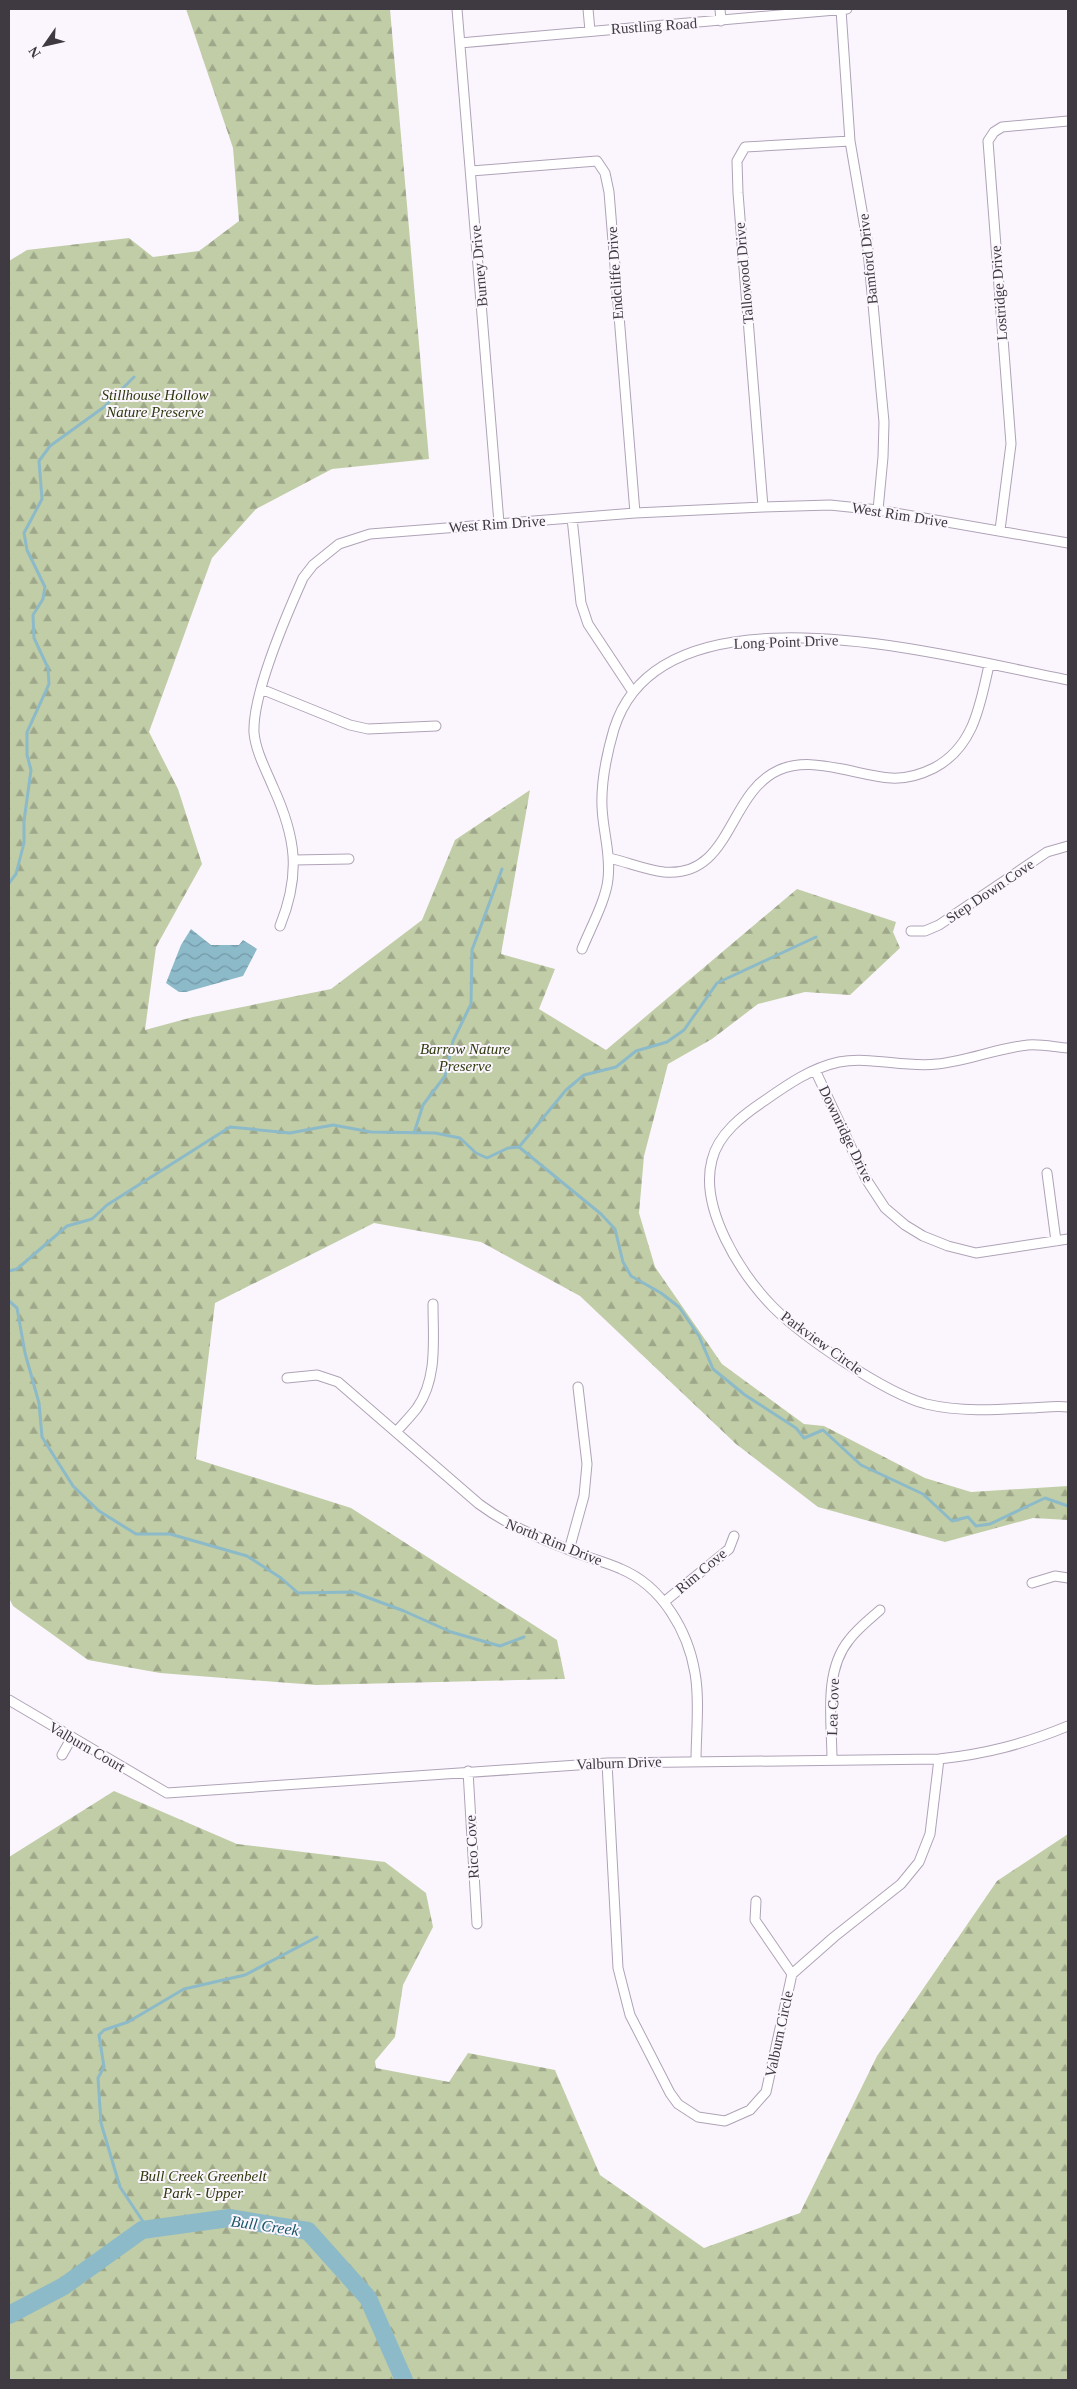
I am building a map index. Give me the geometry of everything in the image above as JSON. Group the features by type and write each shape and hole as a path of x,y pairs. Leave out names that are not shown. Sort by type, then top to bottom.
{"street":[{"name":"Burney Drive","path":"457,9 499,523"},
{"path":"588,9 590,31"},
{"path":"720,9 721,21"},
{"name":"Rustling Road","path":"460,43 844,9"},
{"name":"Bamford Drive","path":"844,9 850,141 867,240 884,422 878,510"},
{"name":"Lostridge Drive","path":"1000,530 1011,444 988,141 994,132 1002,127 1068,121"},
{"name":"Tallowood Drive","path":"763,507 737,161 744,147 850,141"},
{"name":"Endcliffe Drive","path":"471,171 597,161 605,173 609,192 635,513"},
{"name":"West Rim Drive","path":"280,926 294,881 294,860 290,831 284,812 258,754 254,735 254,714 261,689 303,578 312,565 340,544 370,534 499,523 635,513 830,505 878,510 1068,543"},
{"path":"572,518 581,603 588,624 633,692"},
{"name":"Long Point Drive","path":"582,950 608,881 609,858 602,806 605,777 614,730 622,710 633,692 651,675 688,652 708,646 754,639 865,641 1068,680"},
{"path":"609,858 665,872 698,865 715,852 725,838 746,797 769,774 786,766 802,764 821,765 890,778 905,778 930,770 952,756 964,744 980,706 989,665"},
{"path":"261,689 350,725 368,729 436,726"},
{"name":"Step Down Cove","path":"911,931 925,932 939,925 1047,852 1068,846"},
{"path":"294,860 349,860"},
{"name":"Parkview Circle","path":"1068,1048 1028,1045 932,1065 839,1062 815,1070 791,1083 746,1113 722,1137 712,1159 709,1185 713,1211 743,1270 760,1292 774,1308 799,1329 882,1385 924,1403 956,1410 1068,1407"},
{"name":"Downridge Drive","path":"815,1070 866,1179 885,1208 905,1225 922,1236 948,1246 976,1253 1068,1239"},
{"path":"1047,1173 1056,1241"},
{"path":"396,1432 417,1408 427,1389 433,1368 433,1304"},
{"name":"North Rim Drive","path":"287,1378 317,1375 338,1382 479,1504 502,1521 569,1550 622,1569 643,1582 664,1602 683,1630 692,1656 696,1676 696,1761"},
{"path":"569,1550 584,1496 587,1464 578,1387"},
{"name":"Rim Cove","path":"664,1602 729,1550 734,1536"},
{"path":"1032,1583 1055,1576 1068,1578"},
{"name":"Lea Cove","path":"832,1760 832,1684 837,1660 848,1641 880,1610"},
{"name":"Valburn Court","path":"9,1700 71,1739 166,1792"},
{"name":"Valburn Drive","path":"166,1792 607,1763 939,1759 977,1755 1030,1742 1068,1726"},
{"path":"62,1755 71,1739"},
{"name":"Valburn Circle","path":"607,1763 618,1968 630,2015 670,2093 678,2104 698,2117 725,2121 750,2110 766,2092 792,1974 834,1937 901,1884 919,1862 930,1834 939,1759"},
{"name":"Rico Cove","path":"468,1771 477,1924"},
{"path":"756,1901 756,1920 792,1974"}],"green space":[{"path":"186,9 390,9 429,459 332,469 256,509 212,558 149,732 178,789 202,864 156,947 145,1030 193,1017 331,989 422,920 455,840 530,790 501,954 555,969 539,1009 606,1050 797,889 896,922 893,932 900,948 850,995 805,992 758,1004 712,1039 668,1064 644,1156 639,1213 655,1267 722,1364 804,1424 824,1426 925,1478 971,1492 1068,1486 1068,1520 1033,1518 945,1542 818,1507 736,1444 580,1296 481,1242 374,1223 215,1303 196,1459 351,1508 557,1640 565,1679 316,1685 160,1673 88,1660 13,1606 9,1598 9,261 27,250 129,238 153,257 199,251 239,221 233,148"},
{"name":"Bull Creek Greenbelt Park - Upper","path":"114,1791 237,1844 385,1862 426,1893 433,1927 403,1985 395,2037 375,2061 376,2068 449,2082 468,2053 555,2070 600,2175 704,2248 800,2213 877,2056 997,1881 1068,1834 1068,2380 9,2380 9,1857"}],"water":[{"path":"191,929 211,945 239,945 243,940 257,949 243,976 186,992 179,992 166,983 181,945"}],"waterway":[{"path":"9,883 16,874 24,843 24,821 31,770 27,755 27,732 49,684 48,668 34,638 33,615 43,599 45,587 27,550 24,533 42,499 39,461 50,446 104,407 134,377"},
{"path":"414,1133 423,1105 445,1076 453,1041 471,1004 472,950 502,869"},
{"path":"519,1147 566,1090 584,1075 616,1067 636,1051 667,1042 684,1030 717,983 816,937"},
{"path":"9,1271 17,1269 67,1226 92,1219 107,1205 230,1127 290,1133 333,1125 371,1132 435,1133 460,1138 476,1153 487,1158 508,1148 519,1147 601,1214 615,1229 623,1262 631,1276 661,1293 679,1307 699,1336 713,1369 745,1395 796,1428 804,1438 823,1430 861,1465 923,1494 952,1521 968,1517 976,1526 990,1524 1045,1498 1068,1506"},
{"path":"9,1301 17,1308 25,1353 39,1403 42,1437 73,1486 99,1511 136,1534 170,1534 247,1556 281,1578 298,1593 353,1592 404,1611 451,1632 500,1646 524,1637"},
{"path":"148,2229 120,2187 101,2123 98,2078 104,2067 99,2035 104,2030 128,2022 184,1989 245,1975 317,1937"},
{"name":"Bull Creek","path":"9,2315 64,2286 142,2230 229,2218 308,2231 368,2298 404,2380"}],"park label":[{"name":"Stillhouse Hollow Nature Preserve","path":"155,404"},
{"name":"Barrow Nature Preserve","path":"465,1058"}]}
